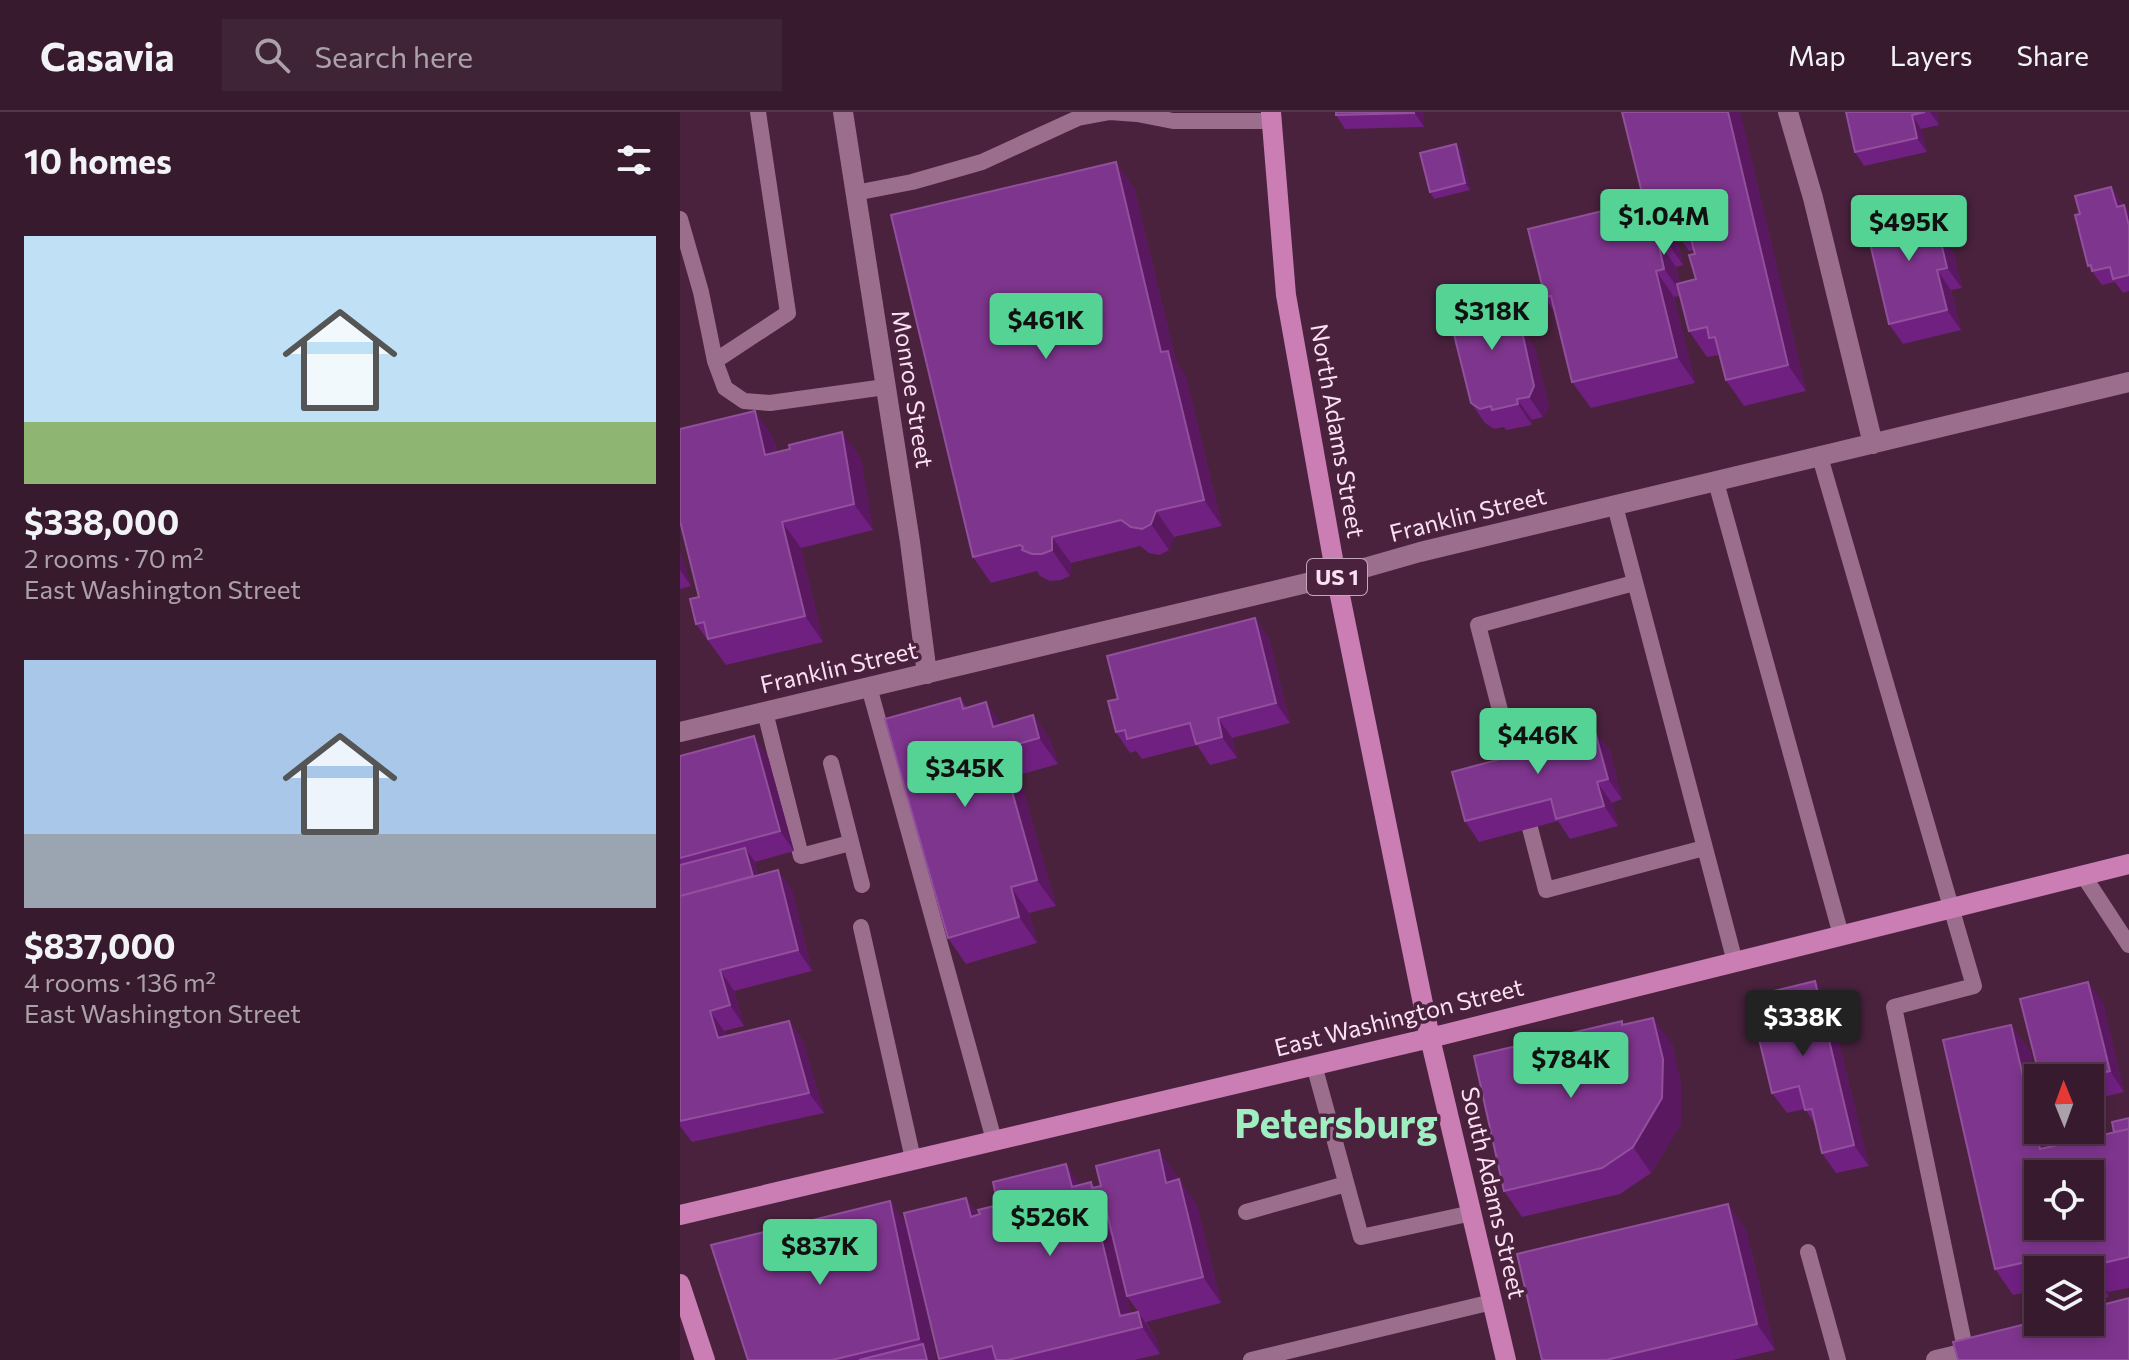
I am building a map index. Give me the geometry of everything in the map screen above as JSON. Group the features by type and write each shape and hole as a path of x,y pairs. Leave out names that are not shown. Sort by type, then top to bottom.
{"main road":[{"name":"North Adams Street","path":"1271,116 1286,295 1336,576 1430,1038"},
{"name":"East Washington Street","path":"680,1215 1430,1038 2129,864"},
{"name":"South Adams Street","path":"1430,1038 1506,1360"},
{"path":"680,1284 705,1360"}],"street":[{"name":"Monroe Street","path":"843,112 927,674"},
{"path":"1788,112 1813,198 1873,444"},
{"name":"Franklin Street","path":"680,732 2129,382"},
{"path":"1936,1360 1995,1346"}],"lane":[{"path":"715,361 788,313 758,112"},
{"path":"855,193 912,182 982,162 1078,118 1110,112 1173,121 1271,116"},
{"path":"680,219 701,292 715,361 725,388 744,401 770,403 885,387"},
{"path":"1820,457 1974,986 1894,1007 1966,1353"},
{"path":"1716,482 1841,935"},
{"path":"1615,506 1735,962"},
{"path":"1517,779 1478,625 1634,583"},
{"path":"869,687 994,1140"},
{"path":"765,712 801,856 850,843"},
{"path":"831,763 862,885"},
{"path":"1530,828 1546,890 1704,848"},
{"path":"2083,875 2129,945"},
{"path":"861,927 913,1159"},
{"path":"1314,1065 1361,1237 1472,1213"},
{"path":"1246,1212 1346,1184"},
{"path":"1808,1252 1838,1360"},
{"path":"1251,1360 1492,1302"}],"building":[{"path":"1336,112 1414,112 1414,113 1336,115"},
{"path":"1622,112 1728,112 1788,365 1726,380 1715,337 1709,338 1707,327 1689,331 1677,284 1696,279 1689,255 1695,254 1686,221 1671,225 1668,214 1660,216 1665,239 1658,241 1664,269 1656,271 1677,357 1572,382 1551,296 1545,297 1528,229 1644,201"},
{"path":"1846,112 1925,112 1912,115 1917,138 1855,152"},
{"path":"1456,144 1465,183 1430,192 1420,153"},
{"path":"1116,162 1161,352 1168,351 1204,500 1156,511 1151,524 1142,529 1131,527 1121,520 1052,537 1052,550 1042,554 1022,550 1020,545 973,557 891,215"},
{"path":"2111,187 2117,207 2124,205 2129,226 2129,275 2113,279 2110,267 2092,271 2091,265 2088,266 2075,215 2080,214 2075,196"},
{"path":"1923,198 1932,236 1939,234 1947,268 1937,270 1947,310 1889,324 1870,243 1888,239 1881,207"},
{"path":"1508,292 1516,328 1521,327 1534,386 1529,397 1517,399 1518,404 1492,410 1491,406 1480,409 1471,403 1447,306"},
{"path":"755,411 765,455 790,449 789,445 842,432 854,504 782,522 805,616 708,639 704,622 696,624 690,599 699,597 680,521 680,429"},
{"path":"1255,618 1276,703 1218,718 1222,737 1196,744 1190,723 1127,739 1125,730 1116,732 1108,701 1118,699 1107,656"},
{"path":"960,698 963,709 986,702 993,727 1033,715 1039,738 1000,749 1037,880 1011,887 1019,917 948,938 885,719"},
{"path":"1576,717 1580,736 1595,732 1608,779 1597,782 1604,806 1556,819 1551,799 1465,821 1452,772 1538,749 1533,728"},
{"path":"754,736 780,831 680,858 680,756"},
{"path":"745,848 753,876 680,896 680,865"},
{"path":"778,870 798,950 720,970 730,1005 710,1011 718,1038 789,1021 809,1093 680,1121 680,896"},
{"path":"1815,981 1854,1145 1822,1153 1812,1109 1805,1110 1799,1086 1772,1093 1749,997"},
{"path":"2088,982 2110,1071 2104,1072 2104,1064 2036,1064 2020,999"},
{"path":"1653,1018 1663,1059 1662,1098 1633,1147 1602,1168 1504,1191 1474,1056 1622,1021 1622,1025"},
{"path":"2011,1025 2024,1081 2024,1144 2039,1144 2040,1149 2062,1144 2104,1144 2104,1135 2129,1129 2129,1257 2104,1263 2104,1256 2024,1256 2024,1262 1995,1269 1943,1040"},
{"path":"2129,1118 2129,1129 2114,1132 2112,1122"},
{"path":"1159,1150 1166,1183 1179,1179 1203,1277 1127,1296 1106,1209 1095,1212 1120,1316 1138,1312 1142,1327 1008,1360 996,1360 992,1346 939,1359 904,1213 966,1198 971,1217 980,1214 978,1210 998,1205 993,1182 1066,1164 1072,1187 1091,1182 1092,1188 1101,1186 1096,1166"},
{"path":"890,1201 919,1339 832,1360 748,1360 711,1245"},
{"path":"1728,1204 1757,1324 1606,1360 1542,1360 1517,1254"},
{"path":"2129,1298 2129,1360 1958,1360 1953,1342 2024,1324 2024,1336 2104,1336 2104,1304"},
{"path":"923,1344 927,1360 859,1360"}],"district":[{"name":"Petersburg","path":"1336,1124"}]}
